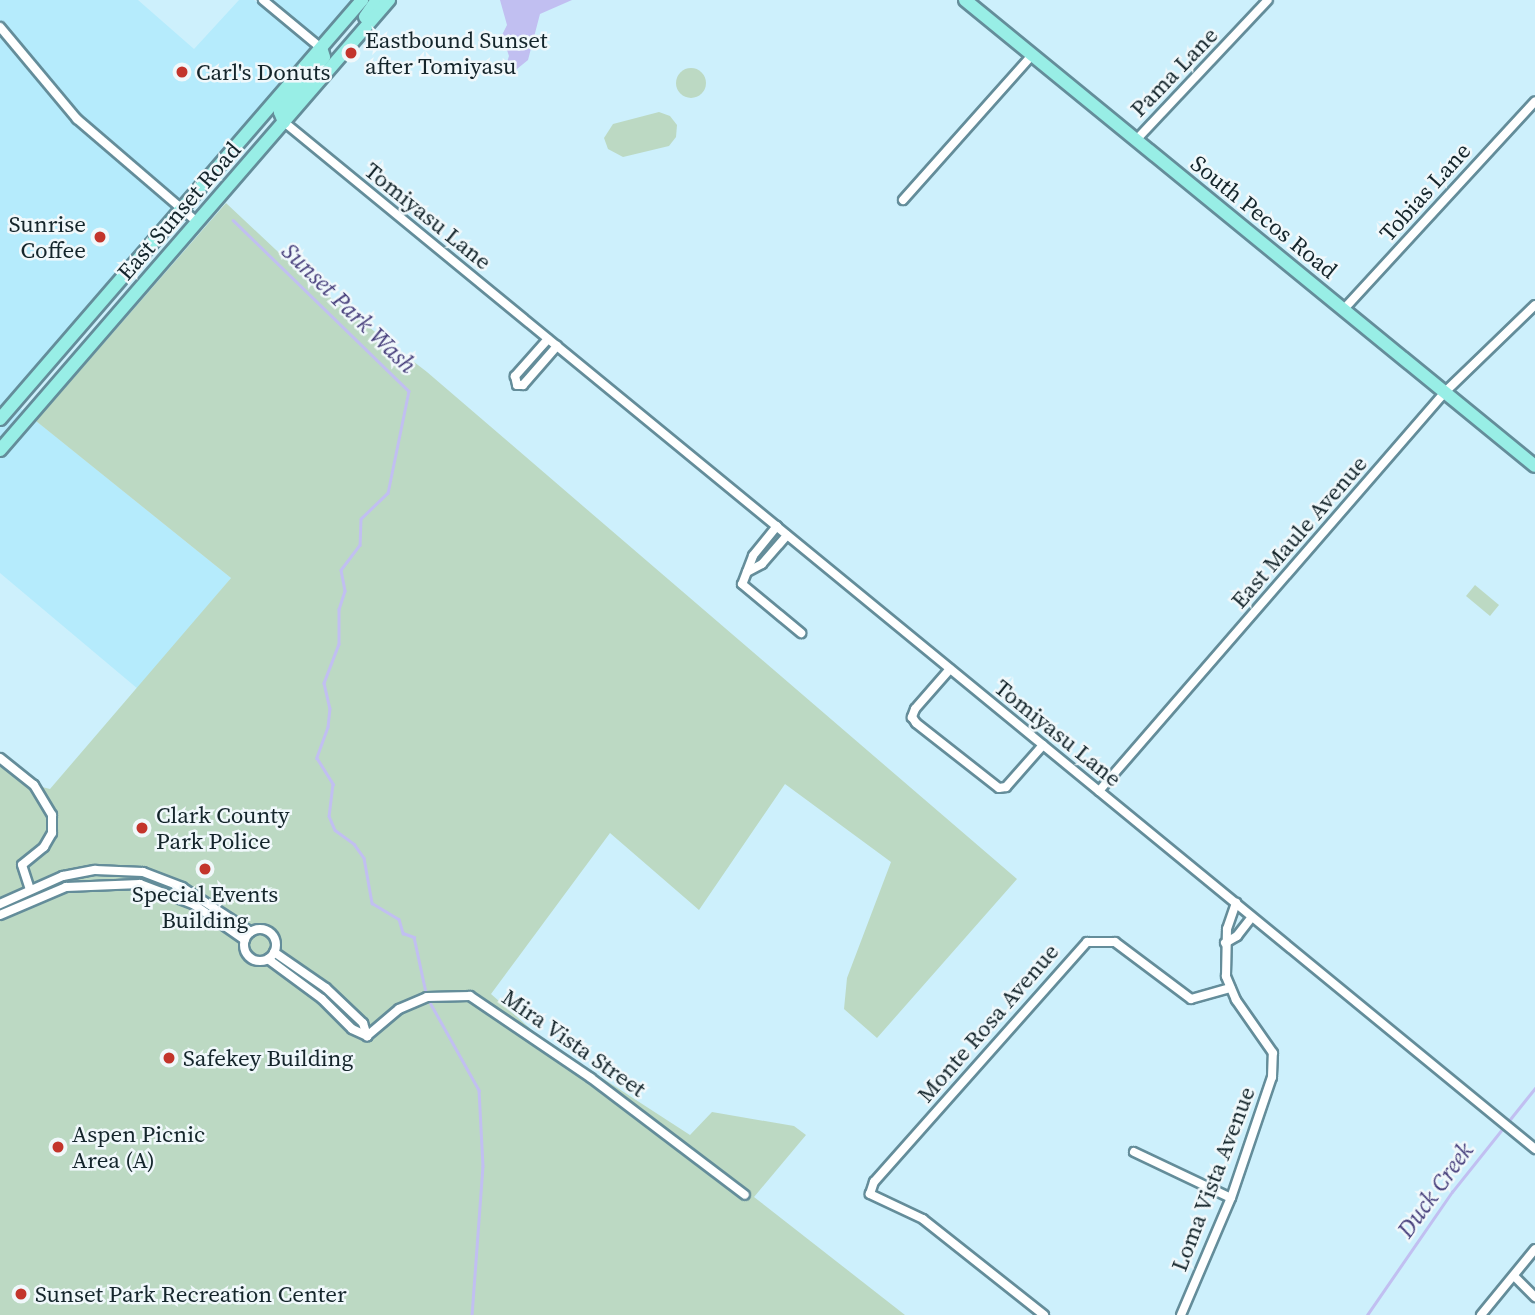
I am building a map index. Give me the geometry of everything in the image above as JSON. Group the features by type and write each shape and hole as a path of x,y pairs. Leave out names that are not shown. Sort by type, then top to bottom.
{"main road":[{"name":"East Sunset Road","path":"0,419 362,0"},
{"path":"336,61 377,0"},
{"name":"East Sunset Road","path":"0,450 389,0"},
{"name":"South Pecos Road","path":"965,0 1535,466"},
{"path":"284,122 279,116 324,57 321,48"},
{"path":"51,361 66,374"}],"street":[{"path":"263,0 321,48"},
{"name":"Pama Lane","path":"1136,140 1268,0"},
{"path":"0,27 77,119 197,222"},
{"path":"903,200 1032,55"},
{"name":"Tobias Lane","path":"1344,309 1535,101"},
{"name":"Tomiyasu Lane","path":"284,122 1535,1149"},
{"name":"East Maule Avenue","path":"1099,791 1445,392 1535,305"},
{"path":"548,339 515,376 517,385 523,385 557,346"},
{"path":"777,526 752,556 742,584 802,633"},
{"path":"747,572 762,564 787,535"},
{"path":"950,669 915,709 912,717 916,723 999,788 1006,788 1042,745"},
{"path":"0,758 34,785 52,815 52,833 44,847 22,865 31,893"},
{"name":"Mira Vista Street","path":"31,893 95,870 143,872 182,887 251,932 268,932 275,939 271,955"},
{"name":"Mira Vista Street","path":"31,893 97,883 140,884 194,904 245,940 249,958 271,955 352,1029 367,1036 399,1009 427,997 470,996 590,1078 746,1195"},
{"path":"0,904 31,893"},
{"path":"0,915 31,893"},
{"name":"Loma Vista Avenue","path":"1181,1315 1231,1198 1272,1077 1273,1053 1230,988 1225,943 1236,904"},
{"path":"1225,943 1237,936 1252,917"},
{"path":"245,940 251,932"},
{"name":"Monte Rosa Avenue","path":"1044,1315 923,1219 870,1194 883,1171 1087,942 1115,942 1191,999 1230,988"},
{"path":"1134,1152 1231,1198"},
{"path":"1481,1315 1535,1249"},
{"path":"1514,1276 1535,1297"}],"shaded area":[{"path":"0,0 138,0 194,49 239,0 254,0 316,45 271,0 362,0 14,403 231,578 138,689 0,573"},
{"path":"500,0 572,0 540,14 528,60 512,73 506,65 509,56 502,35 507,25"}],"green space":[{"path":"691,68 697,69 705,77 705,89 697,97 691,98 685,97 677,89 676,83 677,77 685,69"},
{"path":"659,112 670,116 677,125 676,137 669,146 623,157 608,149 604,138 613,124"},
{"path":"226,203 308,280 427,372 1017,879 877,1038 844,1009 847,978 891,862 785,784 699,910 610,833 491,994 542,1039 690,1135 712,1112 794,1126 806,1135 754,1197 905,1315 0,1315 0,758 34,785 50,789 231,578 36,421"},
{"path":"1475,585 1499,605 1490,616 1466,596"}],"waterway":[{"name":"Sunset Park Wash","path":"233,220 409,391 388,493 361,519 360,545 341,570 345,591 339,609 339,644 324,683 330,708 328,727 317,758 333,784 329,816 335,830 354,844 364,858 372,903 399,919 403,933 414,937 427,997 479,1090 483,1166 472,1315"},
{"name":"Duck Creek","path":"1367,1315 1452,1192 1535,1088"}],"place":[{"name":"Eastbound Sunset after Tomiyasu","path":"351,53"},
{"name":"Carl's Donuts","path":"182,72"},
{"name":"Sunrise Coffee","path":"100,237"},
{"name":"Clark County Park Police","path":"142,828"},
{"name":"Special Events Building","path":"205,869"},
{"name":"Safekey Building","path":"169,1058"},
{"name":"Aspen Picnic Area (A)","path":"58,1147"},
{"name":"Sunset Park Recreation Center","path":"21,1294"}]}
